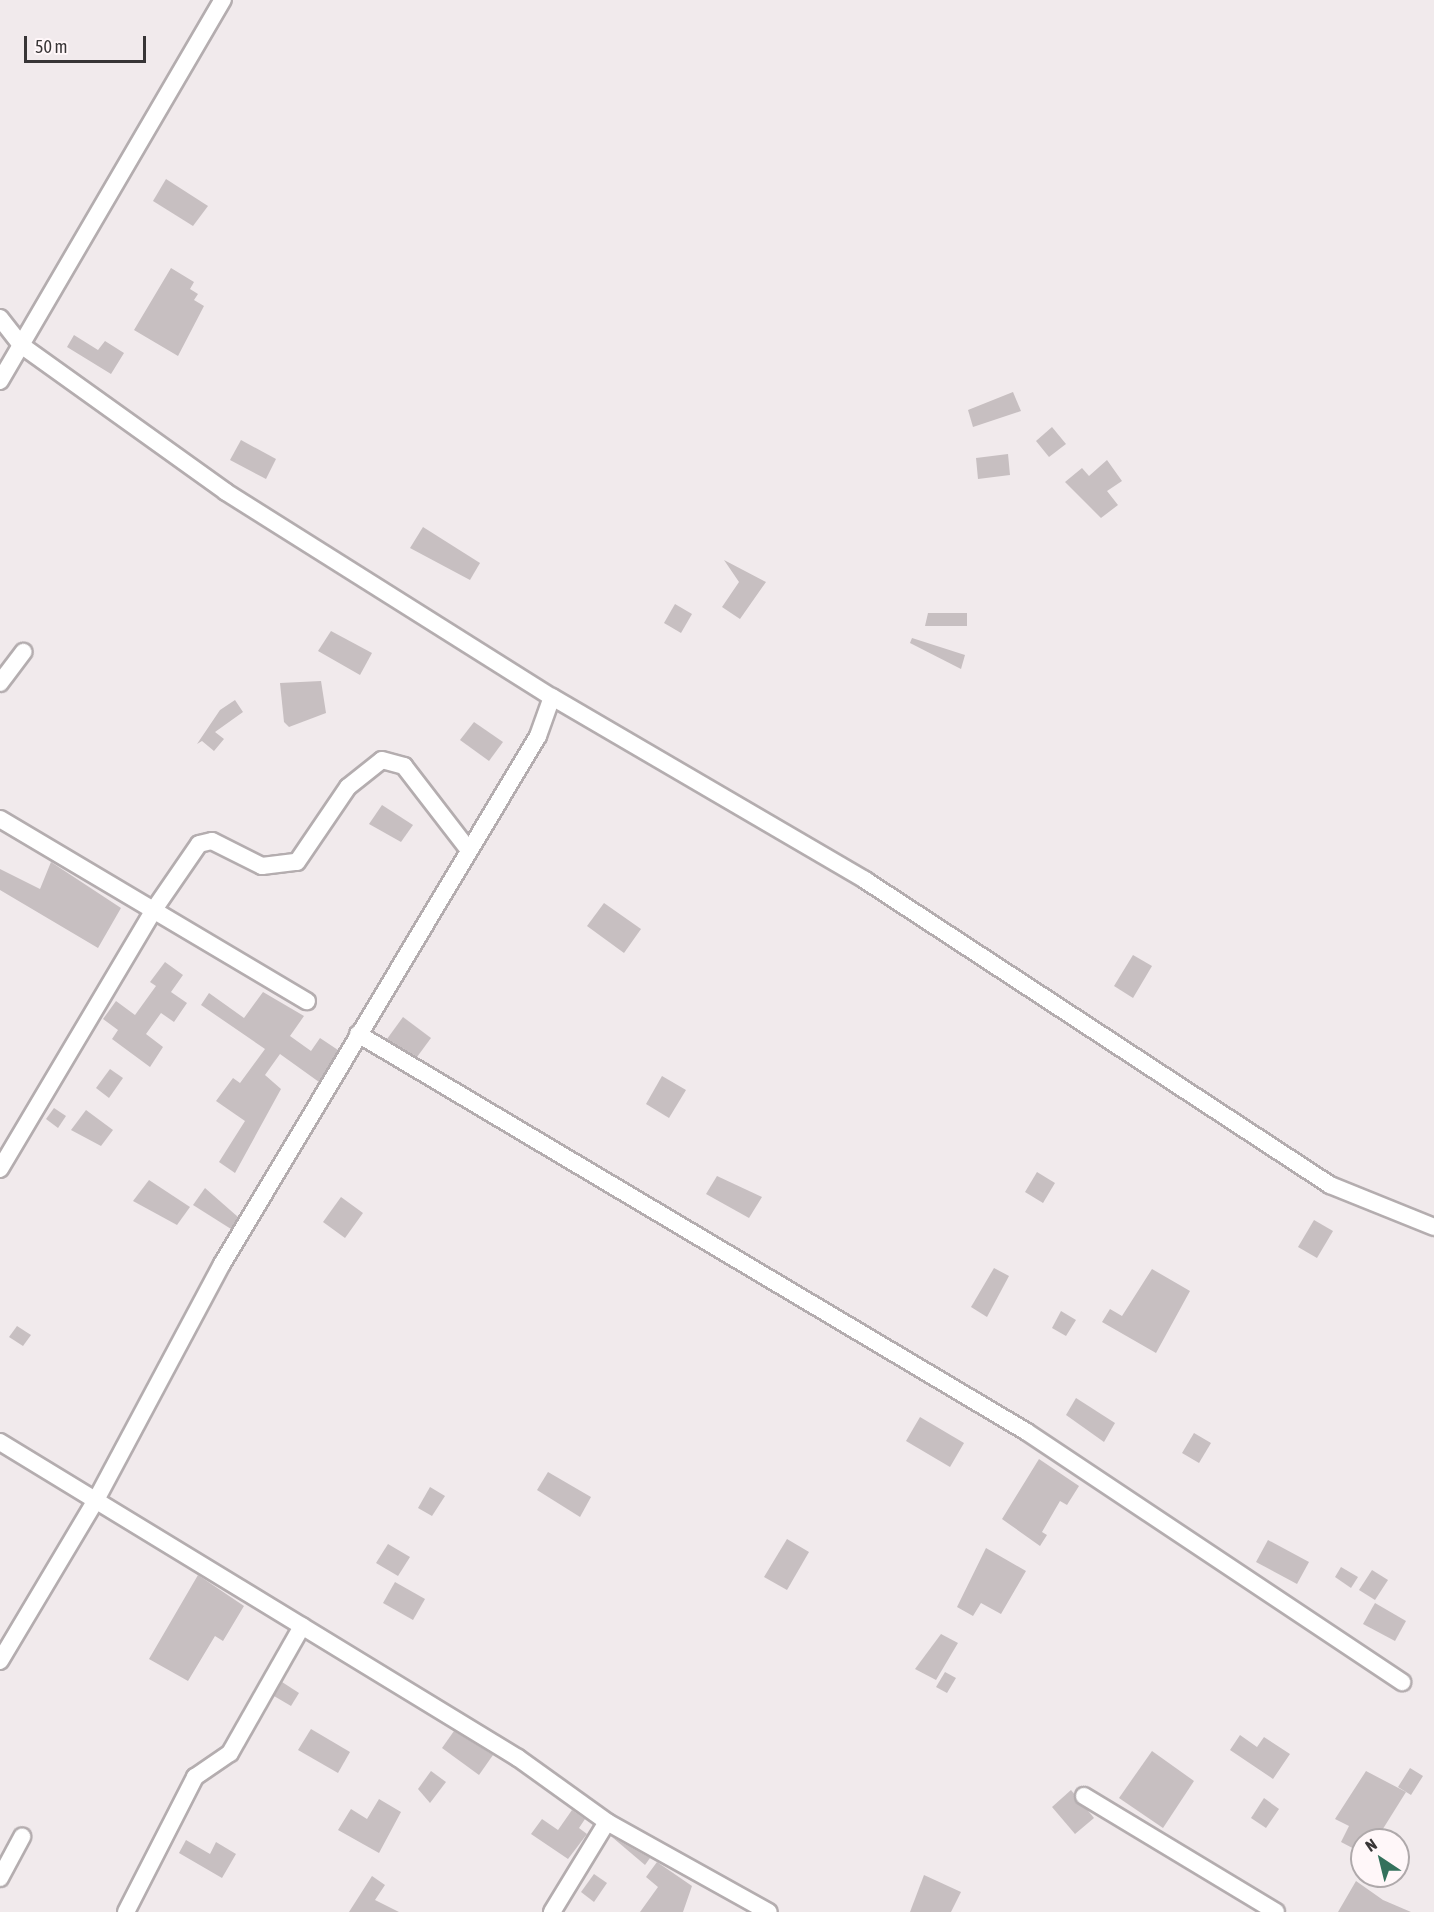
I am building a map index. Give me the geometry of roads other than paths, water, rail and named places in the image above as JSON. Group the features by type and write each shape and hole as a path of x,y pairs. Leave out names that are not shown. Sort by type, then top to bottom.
{"street":[{"path":"0,381 223,0"},
{"path":"0,318 21,345 226,492 552,697 866,880 1329,1185 1434,1227"},
{"path":"0,683 23,652"},
{"path":"0,1661 96,1500 222,1264 468,849 538,736 552,697"},
{"path":"0,1169 153,910 199,844 212,841 262,866 297,862 348,787 382,760 404,766 468,849"},
{"path":"0,819 307,1001"},
{"path":"358,1034 1027,1432 1402,1682"},
{"path":"0,1442 518,1758 607,1822 769,1912"},
{"path":"126,1912 195,1777 230,1753 302,1626"},
{"path":"1084,1796 1276,1912"},
{"path":"552,1912 607,1822"},
{"path":"0,1878 22,1837"}]}
